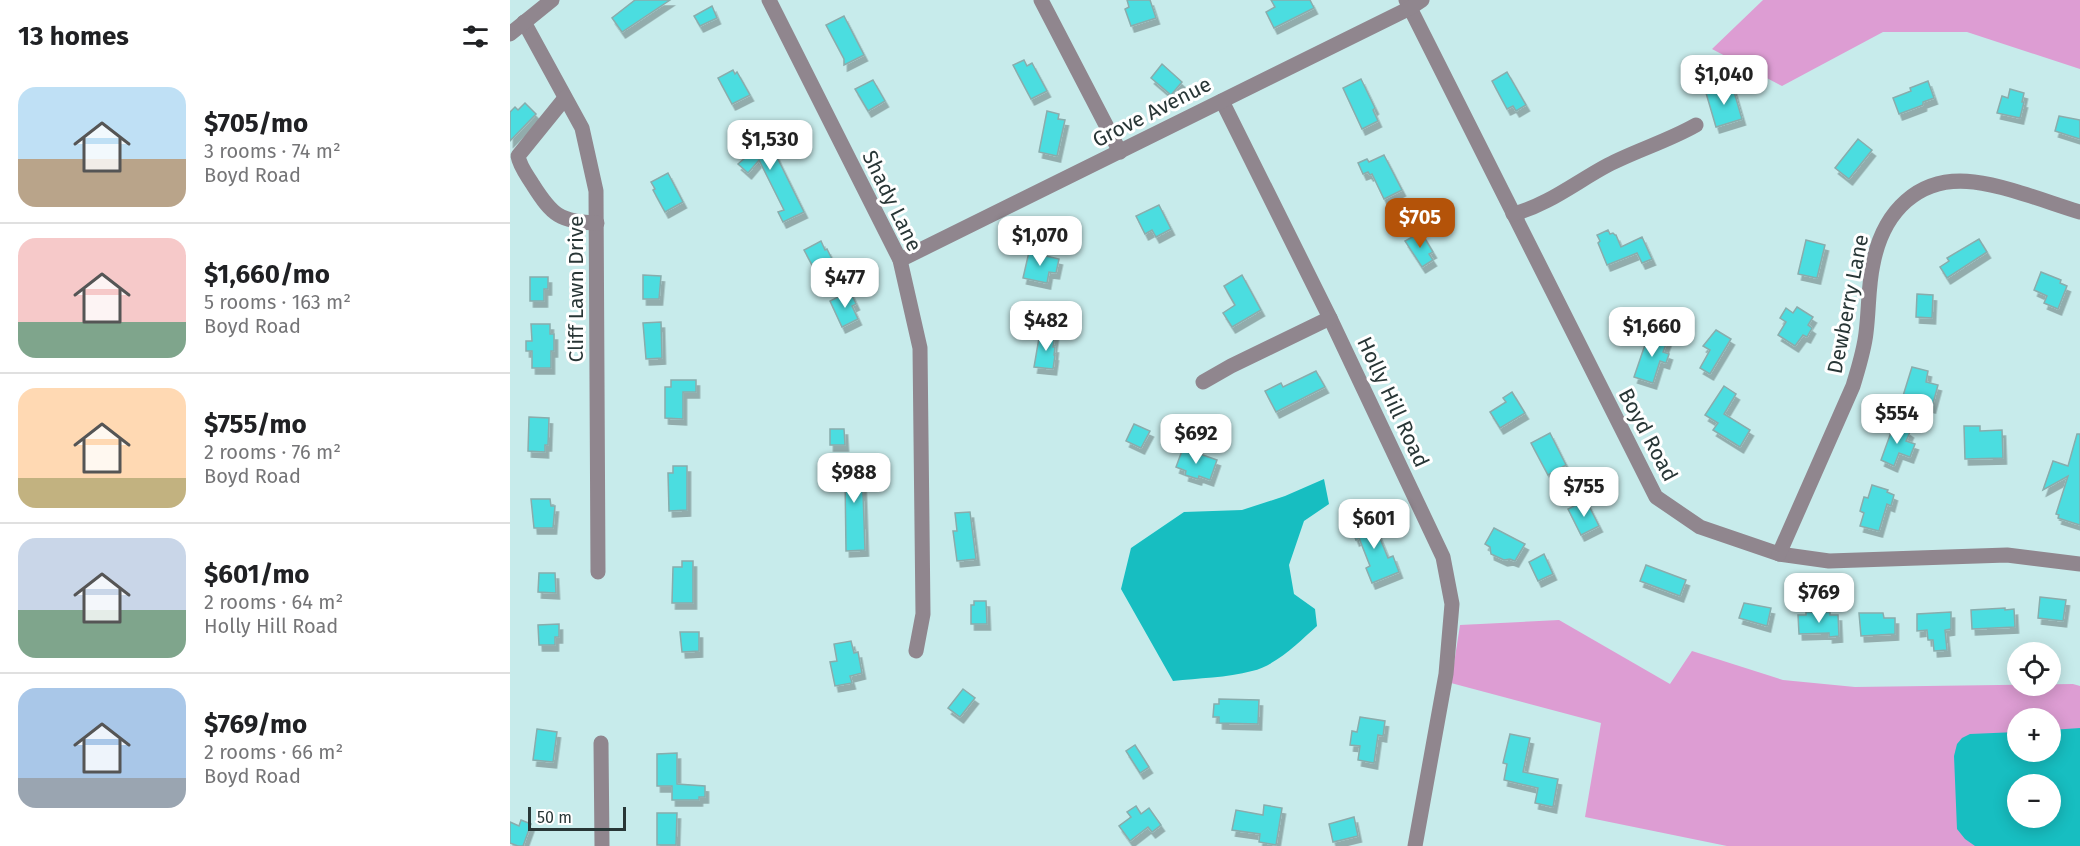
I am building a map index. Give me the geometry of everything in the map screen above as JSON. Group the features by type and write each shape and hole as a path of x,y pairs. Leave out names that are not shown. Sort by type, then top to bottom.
{"street":[{"path":"510,34 552,0"},
{"name":"Shady Lane","path":"769,0 900,260 920,348 923,614 916,651"},
{"path":"1041,0 1120,152"},
{"name":"Grove Avenue","path":"900,260 1120,152 1412,3"},
{"name":"Boyd Road","path":"1412,3 1513,213 1656,498 1700,527 1779,554 1828,561 2007,555 2080,564"},
{"name":"Cliff Lawn Drive","path":"524,22 582,128 596,191 598,572"},
{"path":"565,98 518,156 520,164 547,205 558,216 574,222 597,223"},
{"name":"Holly Hill Road","path":"1222,100 1330,318 1443,557 1452,604 1446,674 1415,846"},
{"path":"1513,213 1541,205 1595,172 1632,153 1673,138 1696,124"},
{"name":"Dewberry Lane","path":"1779,554 1853,386 1866,334 1872,266 1884,230 1893,213 1905,200 1920,191 1940,183 1956,181 1978,182 2080,212"},
{"path":"1203,382 1330,318"},
{"path":"601,743 602,846"}],"shaded area":[{"path":"1763,0 2080,0 2080,69 1967,32 1883,32 1782,86 1712,49"},
{"path":"1559,620 1670,684 1692,651 1783,680 1855,687 2007,685 2007,696 2061,696 2061,684 2073,684 2080,686 2080,846 1727,846 1585,817 1601,723 1451,683 1460,625"}],"water":[{"path":"1324,479 1329,504 1304,521 1289,565 1294,594 1315,609 1317,626 1287,652 1261,668 1233,675 1173,681 1121,589 1131,548 1184,512 1242,510 1285,496"},
{"path":"2080,728 2080,846 1975,846 1965,839 1957,829 1954,756 1957,744 1970,734 2007,732 2007,762 2061,762 2061,729"}],"building":[{"path":"635,0 670,0 622,32 612,18"},
{"path":"1127,0 1150,0 1156,18 1131,26 1125,9 1129,7"},
{"path":"1271,0 1310,0 1314,8 1274,28 1266,12 1275,7"},
{"path":"712,6 717,18 700,26 694,16"},
{"path":"844,16 864,55 844,65 844,59 826,25"},
{"path":"1024,60 1027,66 1032,63 1047,91 1031,99 1013,65"},
{"path":"1162,64 1182,82 1171,95 1151,78"},
{"path":"733,70 735,74 737,72 750,95 732,104 718,78"},
{"path":"1507,72 1526,105 1516,111 1513,106 1507,109 1492,81"},
{"path":"1361,79 1375,108 1373,110 1378,121 1362,129 1343,88"},
{"path":"873,80 885,101 868,111 855,89"},
{"path":"1928,81 1934,98 1899,114 1893,98"},
{"path":"1732,85 1742,119 1716,127 1706,93"},
{"path":"2010,89 2024,93 2020,118 1997,113 2002,96 2008,98"},
{"path":"525,103 536,114 510,141 510,112 515,107 518,110"},
{"path":"1047,111 1059,114 1058,119 1065,120 1057,156 1039,152"},
{"path":"2059,116 2080,120 2080,139 2055,131"},
{"path":"759,128 765,139 767,137 804,212 783,222 778,212 784,210 759,160 748,173 738,164 746,157 736,140"},
{"path":"1858,139 1872,150 1849,179 1835,168"},
{"path":"1384,155 1402,190 1384,199 1372,174 1368,172 1363,174 1358,163 1367,159 1369,162"},
{"path":"668,173 683,202 665,212 651,182"},
{"path":"1159,205 1171,229 1156,237 1152,230 1145,234 1136,216"},
{"path":"1608,230 1610,234 1616,235 1621,247 1642,237 1652,259 1642,263 1637,253 1607,265 1597,235"},
{"path":"1421,232 1433,252 1429,254 1433,260 1422,267 1405,241"},
{"path":"1979,239 1987,252 1947,278 1940,267 1949,261 1947,258"},
{"path":"1806,240 1825,245 1817,278 1798,274"},
{"path":"821,241 837,269 819,278 804,250"},
{"path":"1029,252 1059,259 1056,273 1049,272 1047,283 1023,278"},
{"path":"2041,272 2061,280 2060,283 2067,286 2058,309 2044,303 2047,296 2034,290"},
{"path":"643,275 661,276 659,299 643,299"},
{"path":"1242,275 1261,310 1232,327 1223,313 1235,305 1224,286"},
{"path":"530,277 548,277 548,289 544,289 544,301 530,301"},
{"path":"850,291 856,304 852,306 858,319 842,327 830,301"},
{"path":"1917,294 1933,295 1932,318 1916,317"},
{"path":"1797,307 1813,317 1808,325 1812,328 1807,337 1803,335 1795,346 1778,335 1786,322 1780,318 1786,308 1793,313"},
{"path":"661,322 662,358 646,359 643,323"},
{"path":"531,324 550,324 550,334 554,334 551,368 532,368 532,351 526,351 526,341 532,341"},
{"path":"1716,330 1731,339 1710,374 1700,368 1710,350 1703,346"},
{"path":"1045,332 1055,334 1053,369 1034,367 1039,338 1043,339"},
{"path":"1649,333 1668,339 1663,352 1669,354 1666,363 1660,361 1653,383 1634,377"},
{"path":"1912,367 1928,371 1926,382 1938,385 1932,407 1902,399"},
{"path":"1316,371 1325,387 1276,412 1265,391 1281,383 1283,387"},
{"path":"671,380 696,380 696,392 683,392 683,419 665,418 665,387 671,387"},
{"path":"1724,386 1736,394 1724,414 1750,430 1740,447 1713,430 1718,423 1705,415"},
{"path":"1512,392 1525,413 1500,428 1490,412 1506,402 1503,398"},
{"path":"529,417 549,418 548,445 545,445 545,452 528,451"},
{"path":"1134,424 1150,431 1141,448 1126,441"},
{"path":"1894,424 1910,432 1906,441 1915,444 1910,457 1899,453 1894,466 1881,460"},
{"path":"1964,426 1980,426 1980,431 2002,430 2003,458 1965,459"},
{"path":"830,429 844,429 845,445 830,445"},
{"path":"1550,433 1566,465 1548,475 1531,443"},
{"path":"2077,434 2080,434 2080,525 2058,518 2059,515 2056,514 2068,476 2043,490 2053,461 2068,466"},
{"path":"1183,448 1217,460 1210,480 1185,475 1186,471 1176,467"},
{"path":"844,456 859,456 859,466 862,465 865,550 846,551 845,476 841,475"},
{"path":"673,466 687,466 687,510 669,511 668,473 673,473"},
{"path":"1872,485 1888,490 1887,492 1894,495 1891,506 1887,504 1879,531 1860,526 1864,513 1860,511 1864,497 1868,498"},
{"path":"531,499 550,499 551,506 555,506 553,528 534,528"},
{"path":"1586,500 1599,526 1581,535 1568,509"},
{"path":"970,512 976,559 957,561 953,531 957,531 955,513"},
{"path":"1375,515 1380,529 1377,531 1388,558 1393,556 1399,572 1372,583 1366,568 1370,566 1359,538 1356,540 1350,525"},
{"path":"1494,528 1525,544 1515,561 1504,560 1491,554 1490,547 1485,544"},
{"path":"1544,554 1553,574 1538,581 1529,562"},
{"path":"682,561 693,561 693,603 672,603 673,567 682,567"},
{"path":"1646,565 1686,580 1680,596 1640,581"},
{"path":"539,573 555,573 556,593 538,592"},
{"path":"2040,597 2066,600 2063,621 2038,618"},
{"path":"974,601 986,601 987,624 971,624 971,605 974,605"},
{"path":"1744,603 1771,608 1767,626 1739,618"},
{"path":"2005,608 2005,610 2014,609 2015,627 1972,629 1971,610"},
{"path":"1806,612 1830,612 1830,615 1838,615 1839,636 1829,637 1829,633 1799,634 1798,615 1806,615"},
{"path":"1951,612 1951,629 1945,630 1947,650 1934,651 1933,640 1928,640 1927,630 1917,631 1917,614"},
{"path":"1859,613 1883,613 1884,618 1895,618 1895,634 1861,636"},
{"path":"559,624 559,637 555,637 555,645 539,645 538,625"},
{"path":"680,632 699,632 699,651 682,652"},
{"path":"851,641 854,653 858,652 862,673 850,676 852,683 835,686 830,662 837,661 834,644"},
{"path":"963,689 975,698 960,717 948,708"},
{"path":"1219,699 1259,700 1258,724 1219,723 1219,717 1213,717 1214,704 1219,704"},
{"path":"1360,717 1385,721 1383,736 1378,735 1374,763 1358,760 1360,746 1350,745 1352,731 1357,732"},
{"path":"537,729 557,732 553,762 533,760"},
{"path":"1510,734 1530,738 1523,772 1558,779 1553,807 1535,803 1538,788 1504,780 1507,764 1503,763"},
{"path":"1135,745 1149,767 1140,773 1126,751"},
{"path":"677,753 677,784 705,786 705,797 699,797 699,800 672,800 672,786 657,786 657,754"},
{"path":"1264,805 1282,808 1276,845 1259,842 1260,834 1232,830 1236,810 1263,815"},
{"path":"1136,806 1141,814 1149,808 1161,825 1152,832 1148,827 1130,841 1119,826 1131,817 1127,812"},
{"path":"657,813 677,813 676,845 657,845"},
{"path":"1354,817 1358,836 1333,842 1329,824"},
{"path":"521,820 531,824 523,846 518,846 510,843 510,822 519,826"}]}
